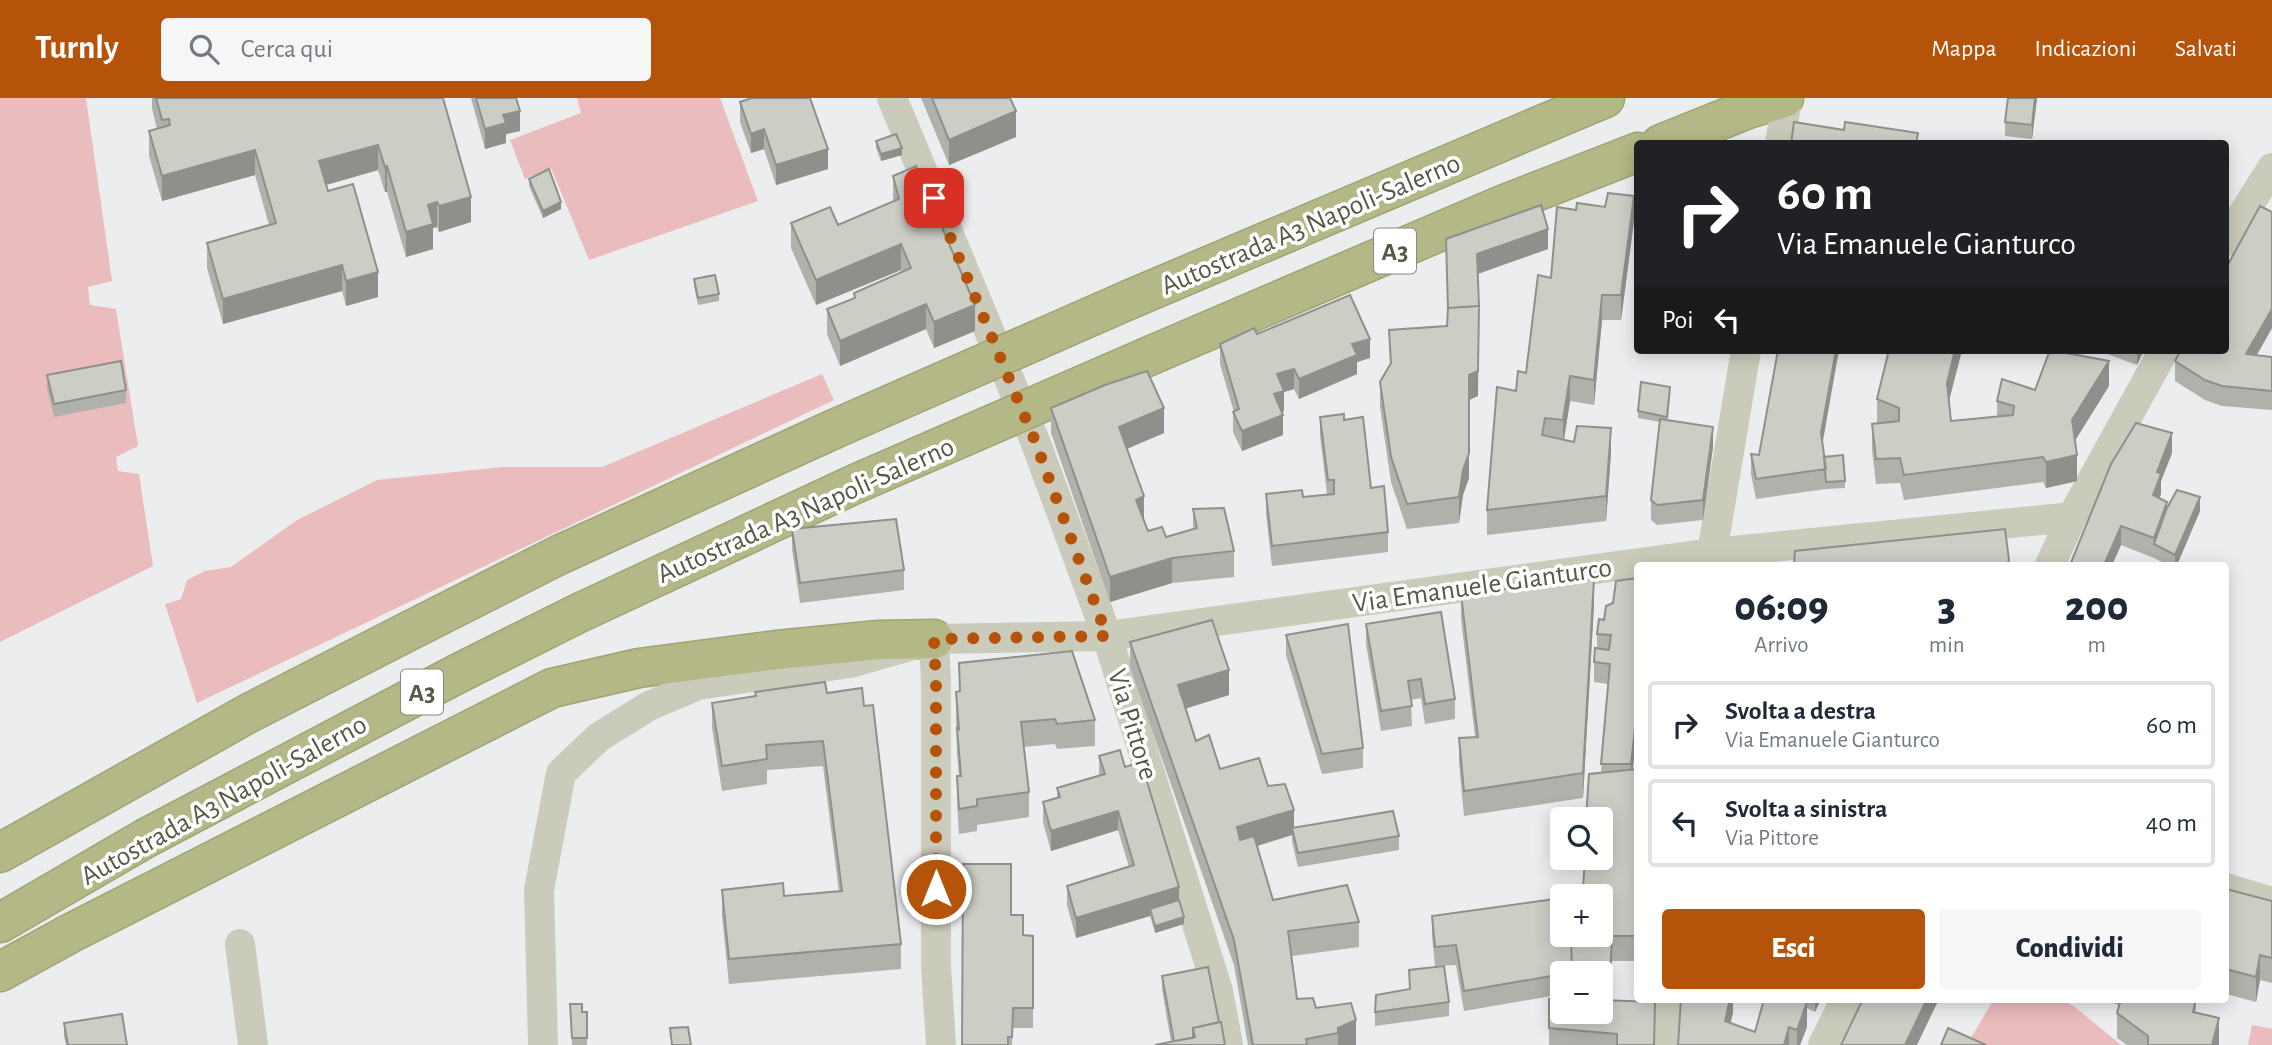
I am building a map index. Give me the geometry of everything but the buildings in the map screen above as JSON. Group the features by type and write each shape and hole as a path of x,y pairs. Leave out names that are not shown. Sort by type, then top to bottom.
{"highway":[{"name":"Autostrada A3 Napoli-Salerno","path":"0,853 249,713 559,555 832,430 1133,298 1605,98"},
{"path":"1672,140 1773,102"},
{"name":"Autostrada A3 Napoli-Salerno","path":"0,923 146,838 579,612 855,484 1154,354 1502,205 1634,154"},
{"path":"0,972 71,933 552,688 639,668 853,643 934,639"}],"street":[{"name":"Via Pittore","path":"892,98 1035,441 1107,636 1218,991 1228,1045"},
{"path":"1773,102 1779,140"},
{"path":"2229,236 2272,168"},
{"path":"1711,559 1745,354"},
{"path":"2051,562 2072,517 2162,354"},
{"name":"Via Emanuele Gianturco","path":"1687,562 2072,517"},
{"name":"Via Emanuele Gianturco","path":"543,1045 539,890 561,773 599,737 649,706 698,685 850,663 934,639 1107,636 1634,569"},
{"path":"934,639 936,966 941,1045"},
{"path":"2229,889 2272,902"},
{"path":"240,944 253,1045"},
{"path":"1665,1045 1668,1003"},
{"path":"1823,1045 1844,1003"}],"shaded area":[{"path":"0,98 86,98 112,281 88,287 90,305 116,309 138,446 116,457 118,471 139,474 153,566 0,642"},
{"path":"577,98 720,98 758,201 589,260 551,168 525,179 510,140 581,113"},
{"path":"822,374 834,400 197,703 165,604 181,599 187,580 205,571 231,567 297,520 377,480 503,467 602,467"},
{"path":"1992,1003 2068,1003 2121,1045 1981,1045 1969,1041"},
{"path":"2252,1025 2272,1029 2272,1045 2248,1045"}],"route":[{"path":"934,198 1035,441 1107,636 934,639 936,889"}]}
